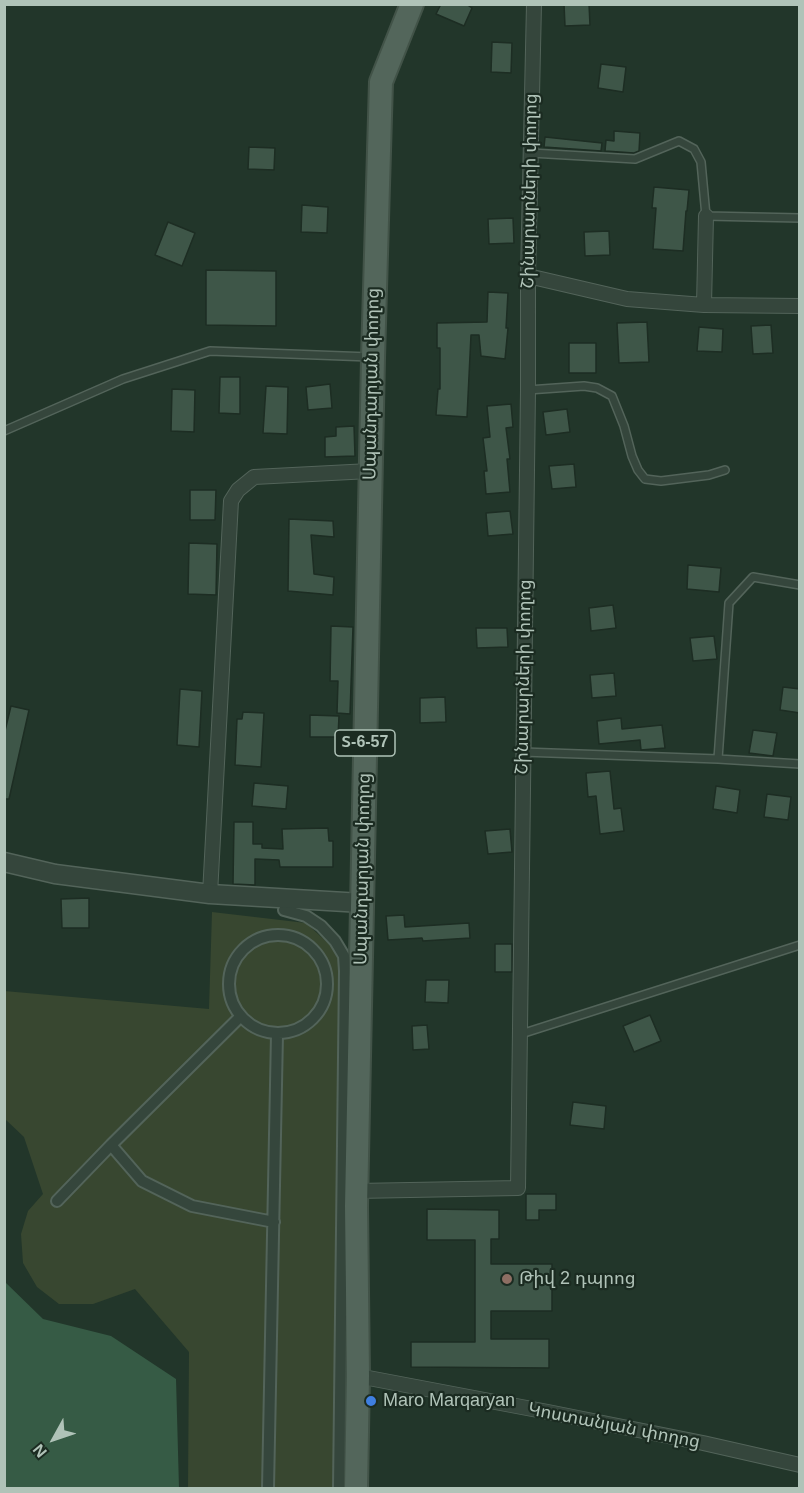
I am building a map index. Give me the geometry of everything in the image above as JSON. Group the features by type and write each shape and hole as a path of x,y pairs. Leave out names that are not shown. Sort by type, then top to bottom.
{"main road":[{"name":"Սպանդարյան փողոց","path":"348,1486 358,1376 356,1191 370,471 381,82 412,4"}],"street":[{"name":"Շինարարների փողոց","path":"356,1191 518,1188 528,276 534,4"},
{"path":"704,305 706,216"},
{"path":"528,276 627,299 704,305 800,306"},
{"path":"210,894 231,501 238,490 254,477 370,471"},
{"path":"4,862 55,874 210,894 362,903"},
{"path":"284,910 306,916 321,926 335,941 344,956 348,1486"},
{"path":"284,933 312,946 327,972 325,1002 306,1026 277,1034 256,1029 240,1017 227,989 233,960 254,938 284,933"},
{"path":"325,995 345,998"},
{"path":"57,1201 240,1017"},
{"path":"268,1488 277,1034"},
{"path":"111,1145 142,1182 192,1206 274,1222"},
{"name":"Կոստանյան փողոց","path":"358,1376 703,1443 800,1465"}],"lane":[{"path":"531,153 635,159 679,141 694,148 701,162 706,216 800,218"},
{"path":"4,431 123,379 210,351 373,358"},
{"path":"528,390 584,386 597,388 612,396 624,426 632,456 645,479 661,481 709,475 725,470"},
{"path":"718,759 729,603 753,577 800,585"},
{"path":"523,752 800,764"},
{"path":"521,1034 800,945"}],"shaded area":[{"path":"212,912 306,923 341,955 334,1488 188,1488 189,1352 135,1289 93,1304 59,1304 37,1287 23,1263 21,1234 28,1211 43,1194 24,1137 5,1119 4,991 209,1009"},
{"path":"4,1281 43,1319 111,1336 176,1379 179,1488 5,1488"}],"building":[{"path":"441,4 466,4 472,8 464,26 436,14"},
{"path":"564,4 589,4 590,25 565,26"},
{"path":"492,42 512,43 511,73 491,72"},
{"path":"601,64 626,67 623,92 598,88"},
{"path":"614,131 640,133 639,151 634,153 605,151 606,140 614,141"},
{"path":"545,137 602,143 601,151 544,147"},
{"path":"249,147 275,148 274,170 248,169"},
{"path":"654,187 689,190 683,251 653,249 656,208 652,208"},
{"path":"302,205 328,207 327,233 301,232"},
{"path":"513,218 514,243 489,244 488,219"},
{"path":"168,222 195,233 182,266 155,255"},
{"path":"609,231 610,255 585,256 584,232"},
{"path":"206,270 276,271 276,326 206,325"},
{"path":"488,292 508,293 505,359 481,356 479,335 471,335 467,417 436,415 438,389 440,389 440,348 437,348 437,323 487,322"},
{"path":"647,322 649,362 619,363 617,323"},
{"path":"771,325 773,353 753,354 751,326"},
{"path":"699,327 723,329 722,352 697,351"},
{"path":"569,343 596,343 596,373 569,373"},
{"path":"220,377 240,377 240,414 219,413"},
{"path":"330,384 332,408 308,410 306,387"},
{"path":"266,386 288,387 287,434 263,433"},
{"path":"172,389 195,390 194,432 171,431"},
{"path":"511,404 513,427 506,428 510,459 507,459 510,492 486,494 484,471 487,471 483,438 490,437 487,406"},
{"path":"567,409 570,432 546,435 543,412"},
{"path":"354,426 355,456 325,457 325,437 336,436 336,427"},
{"path":"574,464 576,487 552,489 549,466"},
{"path":"190,490 216,490 215,520 190,520"},
{"path":"510,511 513,534 488,536 486,513"},
{"path":"289,519 333,521 334,537 311,535 314,574 334,577 333,595 288,591"},
{"path":"189,543 217,544 216,595 188,594"},
{"path":"688,565 721,568 719,592 687,589"},
{"path":"613,605 616,628 591,631 589,608"},
{"path":"331,626 353,627 350,714 337,713 338,681 330,681"},
{"path":"476,628 507,628 508,647 477,648"},
{"path":"714,636 717,659 693,661 690,638"},
{"path":"614,673 616,696 592,698 590,675"},
{"path":"783,687 800,689 800,713 780,710"},
{"path":"180,689 202,691 199,747 177,745"},
{"path":"445,697 446,722 420,723 420,698"},
{"path":"11,706 29,710 9,799 4,799 4,735"},
{"path":"243,712 264,713 261,767 235,765 237,719 242,719"},
{"path":"310,715 339,716 338,737 310,737"},
{"path":"621,718 622,729 662,725 665,748 641,750 640,740 599,744 597,721"},
{"path":"753,730 777,733 773,756 749,753"},
{"path":"610,771 614,809 621,808 624,831 600,834 596,796 588,797 586,773"},
{"path":"254,783 288,786 286,809 252,806"},
{"path":"716,786 740,790 737,813 713,809"},
{"path":"767,794 791,797 788,820 764,817"},
{"path":"234,822 253,822 253,844 262,844 262,848 283,849 282,829 328,828 329,841 333,841 333,867 280,867 279,860 255,859 255,885 233,884"},
{"path":"510,829 512,852 488,854 485,831"},
{"path":"89,898 89,928 62,928 61,899"},
{"path":"404,915 405,927 469,923 470,938 423,941 422,938 388,940 386,916"},
{"path":"495,944 512,944 512,972 495,972"},
{"path":"426,980 449,980 448,1003 425,1002"},
{"path":"650,1015 661,1041 634,1052 623,1026"},
{"path":"427,1025 429,1049 413,1050 412,1026"},
{"path":"573,1102 606,1106 604,1129 570,1125"},
{"path":"526,1194 556,1194 556,1210 539,1210 539,1220 526,1220"},
{"path":"427,1209 499,1210 499,1239 491,1239 491,1264 552,1264 552,1311 491,1311 491,1339 549,1339 549,1368 411,1367 411,1342 475,1342 475,1240 427,1240"}],"place":[{"name":"Թիվ 2 դպրոց","path":"507,1279"},
{"name":"Maro Marqaryan","path":"371,1401"}]}
